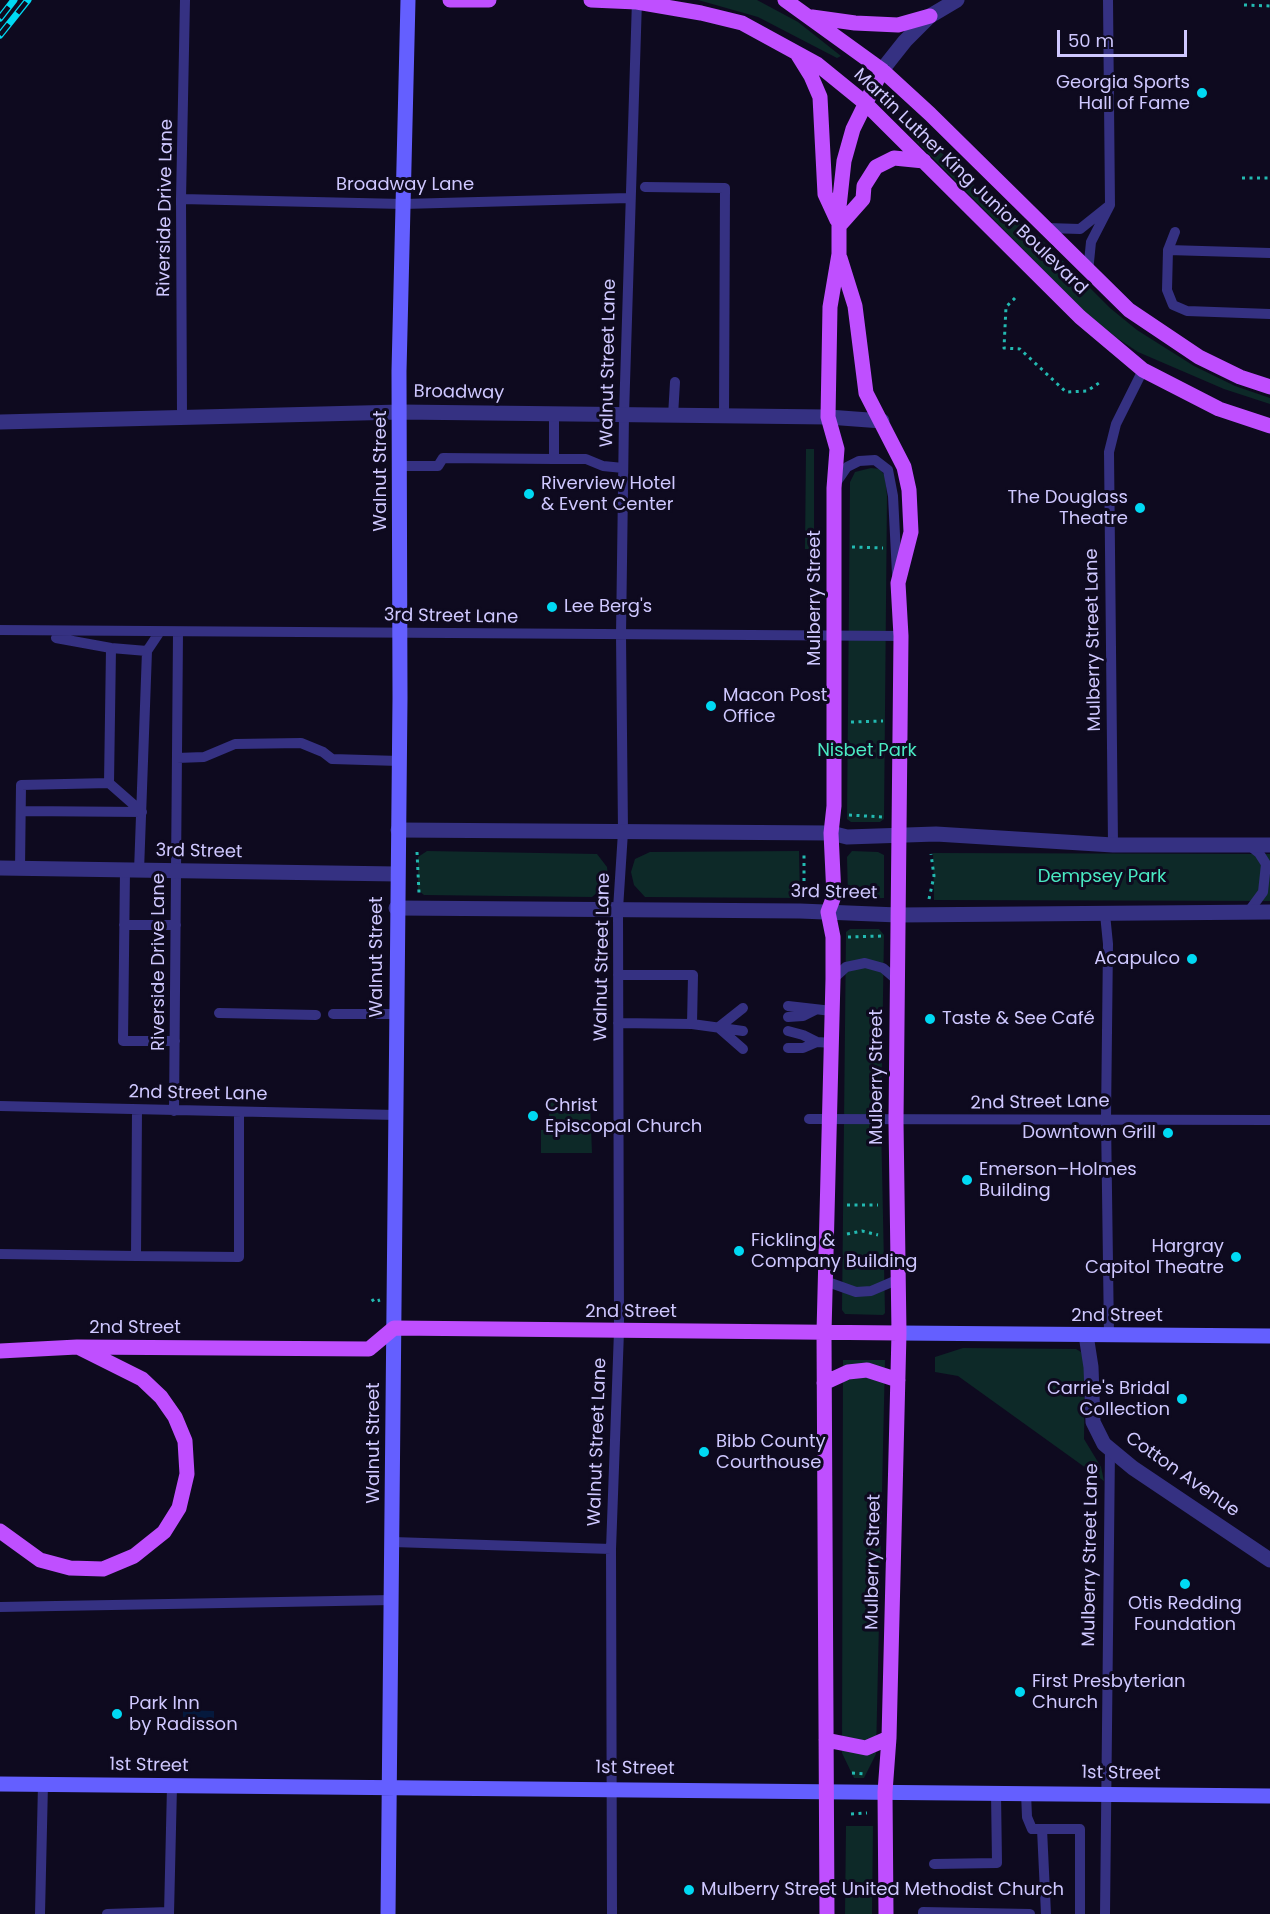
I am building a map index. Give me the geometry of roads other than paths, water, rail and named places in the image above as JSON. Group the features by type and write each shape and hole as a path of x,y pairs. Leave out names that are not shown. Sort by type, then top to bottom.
{"main road":[{"path":"450,0 489,0"},
{"name":"Martin Luther King Junior Boulevard","path":"591,0 637,1 742,23 817,64 865,103 1080,317 1143,369 1219,409 1270,426"},
{"name":"Martin Luther King Junior Boulevard","path":"785,0 882,70 930,114 1088,272 1129,309 1176,344 1239,377 1270,387"},
{"path":"809,16 890,25 930,16"},
{"path":"796,52 811,76 820,97 825,194 839,226 862,199 864,186 876,167 894,159 924,161"},
{"name":"Mulberry Street","path":"827,1914 824,1332 831,1119 824,1043 832,1011 833,979 833,937 828,912 834,896 831,833 834,806 834,488 837,449 828,417 830,307 839,254 844,161 854,129 882,70"},
{"name":"Mulberry Street","path":"839,254 855,306 866,393 904,467 909,490 911,532 898,583 901,636 896,1121 900,1333 889,1738 885,1792 886,1914"},
{"name":"2nd Street","path":"4,1351 77,1347 369,1349 394,1328 900,1333"},
{"path":"0,1531 40,1560 70,1568 103,1569 134,1556 164,1532 179,1508 187,1474 185,1441 175,1417 161,1397 142,1379 77,1347"},
{"path":"824,1383 848,1372 867,1370 898,1380"},
{"path":"826,1740 866,1748 889,1738"}],"street":[{"name":"Walnut Street","path":"388,1914 393,1542 400,466 408,0"},
{"path":"882,70 904,41 930,16 957,0"},
{"name":"Broadway","path":"0,422 401,412 828,417 882,421"},
{"path":"398,830 831,833 847,837 969,836 1113,845 1270,845"},
{"name":"3rd Street","path":"0,868 397,874"},
{"name":"3rd Street","path":"396,908 618,909 898,915 1270,912"},
{"name":"2nd Street","path":"900,1333 1270,1336"},
{"name":"Cotton Avenue","path":"1086,1335 1091,1366 1093,1422 1100,1437 1110,1449 1270,1560"},
{"name":"1st Street","path":"0,1784 1270,1796"}],"lane":[{"name":"Riverside Drive Lane","path":"182,416 181,199 185,0"},
{"path":"1088,272 1091,242 1110,205 1107,0"},
{"name":"Walnut Street Lane","path":"612,1914 611,1549 619,1331 618,909 623,832 621,635 623,468 633,262 629,198 637,1"},
{"path":"645,187 725,188 724,416"},
{"name":"Broadway Lane","path":"181,199 403,204 629,198"},
{"path":"1044,228 1058,231 1080,229 1098,212 1110,205"},
{"path":"1175,232 1168,250 1167,291 1173,305 1187,311 1270,314"},
{"path":"1168,250 1270,253"},
{"name":"Mulberry Street Lane","path":"1113,845 1109,452 1116,424 1143,369"},
{"path":"673,416 675,382"},
{"path":"554,414 554,459"},
{"path":"400,466 438,466 443,458 586,459 603,466 623,468"},
{"path":"834,488 840,474 860,461 875,460 888,470 893,496 898,583"},
{"name":"3rd Street Lane","path":"0,630 159,633 400,632 901,636"},
{"path":"159,633 147,651 142,812 124,925 123,1041 175,1041"},
{"name":"Riverside Drive Lane","path":"174,1111 178,633"},
{"path":"56,638 111,648 147,651"},
{"path":"109,783 111,648"},
{"path":"177,758 204,757 235,744 301,743 324,752 332,759 399,761"},
{"path":"20,869 21,785 109,783 142,812"},
{"path":"22,811 142,812"},
{"path":"1249,844 1266,864 1263,892 1249,911"},
{"path":"1105,914 1108,944 1106,1119 1109,1336"},
{"path":"124,925 176,925"},
{"path":"833,979 846,967 865,963 883,968 897,980"},
{"path":"618,975 693,975 692,1024"},
{"path":"788,1011 803,1006 815,1010 832,1011"},
{"path":"219,1013 316,1015"},
{"path":"719,1028 743,1013"},
{"path":"333,1014 396,1014"},
{"path":"618,1023 692,1024 719,1028 743,1040 719,1028"},
{"path":"803,1035 824,1043 803,1048 788,1040 803,1035"},
{"name":"2nd Street Lane","path":"0,1106 396,1115"},
{"path":"136,1256 137,1110"},
{"path":"0,1254 238,1257 240,1112"},
{"name":"2nd Street Lane","path":"809,1119 896,1121 1270,1120"},
{"path":"825,1281 856,1292 871,1291 899,1279"},
{"name":"Mulberry Street Lane","path":"1106,1914 1105,1793 1110,1449"},
{"path":"393,1542 611,1549"},
{"path":"0,1607 392,1600"},
{"path":"40,1914 43,1784"},
{"path":"107,1914 169,1913 172,1786"},
{"path":"934,1864 997,1863 996,1792"},
{"path":"1026,1793 1028,1823 1032,1829 1080,1829 1080,1914"},
{"path":"1042,1829 1046,1914"},
{"path":"923,1914 923,1912 1030,1914"}],"water":[{"path":"183,1710 214,1711 214,1724 183,1724"}],"railway":[{"path":"0,18 14,0"},
{"path":"0,35 28,0"}],"place":[{"name":"Georgia Sports Hall of Fame","path":"1202,93"},
{"name":"Riverview Hotel & Event Center","path":"529,494"},
{"name":"The Douglass Theatre","path":"1140,508"},
{"name":"Lee Berg's","path":"552,607"},
{"name":"Macon Post Office","path":"711,706"},
{"name":"Acapulco","path":"1192,959"},
{"name":"Taste & See Café","path":"930,1019"},
{"name":"Christ Episcopal Church","path":"533,1116"},
{"name":"Downtown Grill","path":"1168,1133"},
{"name":"Emerson–Holmes Building","path":"967,1180"},
{"name":"Fickling & Company Building","path":"739,1251"},
{"name":"Hargray Capitol Theatre","path":"1236,1257"},
{"name":"Carrie's Bridal Collection","path":"1182,1399"},
{"name":"Bibb County Courthouse","path":"704,1452"},
{"name":"Otis Redding Foundation","path":"1185,1584"},
{"name":"First Presbyterian Church","path":"1020,1692"},
{"name":"Park Inn by Radisson","path":"117,1714"},
{"name":"Mulberry Street United Methodist Church","path":"689,1890"}],"park label":[{"name":"Nisbet Park","path":"867,751"},
{"name":"Dempsey Park","path":"1102,877"}]}
